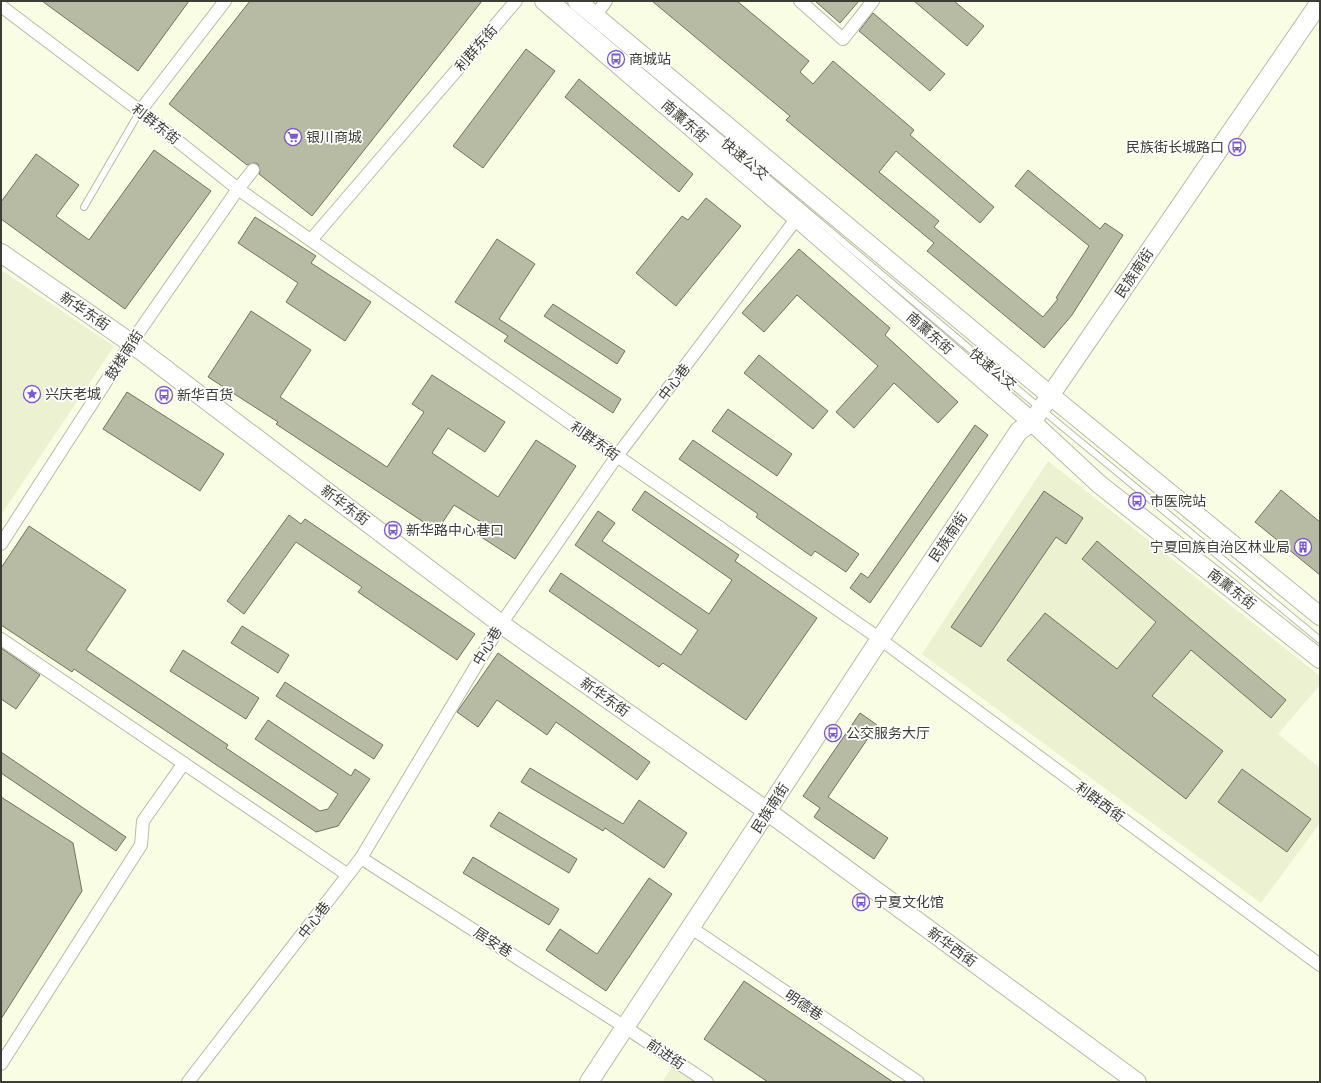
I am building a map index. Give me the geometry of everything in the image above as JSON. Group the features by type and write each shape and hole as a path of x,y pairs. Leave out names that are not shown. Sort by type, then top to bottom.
{"street":[{"path":"140,111 225,1"},
{"name":"利群东街","path":"311,240 516,1"},
{"name":"南薰东街","path":"544,1 797,218 1041,409 1320,616"},
{"name":"南薰东街","path":"577,1 1041,409 1099,484 1320,660"},
{"path":"595,16 606,1"},
{"path":"800,1 843,39 873,1"},
{"name":"民族南街","path":"589,1082 880,639 1019,431 1041,409 1320,2"},
{"name":"利群东街","path":"1,6 140,111 238,189 880,639"},
{"name":"鼓楼南街","path":"1,544 131,343 238,189 253,170"},
{"name":"中心巷","path":"188,1082 361,858 501,624 617,456 797,218"},
{"name":"新华东街","path":"1,253 131,343 501,624 768,811"},
{"path":"1,639 348,875"},
{"name":"利群西街","path":"880,639 1320,965"},
{"path":"1,1064 141,845 144,821 184,763"},
{"name":"新华西街","path":"768,811 1137,1082"},
{"name":"居安巷","path":"361,858 625,1027"},
{"name":"明德巷","path":"690,927 918,1082"},
{"name":"前进街","path":"625,1027 707,1082"}],"lane":[{"name":"快速公交","path":"558,1 1041,409 1320,640"},
{"path":"84,207 140,111"}],"shaded area":[{"path":"1,270 114,346 1,515"},
{"path":"1048,461 1320,676 1320,685 1278,734 1320,768 1320,823 1261,903 922,654"},
{"path":"673,1066 695,1082 662,1082"}],"building":[{"path":"42,1 189,1 138,71"},
{"name":"银川商城","path":"250,1 482,1 312,216 259,174 260,171 258,164 254,163 247,165 169,104"},
{"path":"652,1 737,1 809,61 800,72 813,84 833,61 914,130 910,135 994,207 980,223 896,151 879,172 939,221 934,227 1043,317 1058,299 1056,298 1089,246 1015,186 1028,170 1100,229 1105,223 1123,235 1072,315 1044,348 927,251 934,243 786,120 790,116"},
{"path":"815,1 859,1 840,23"},
{"path":"914,1 954,1 984,26 967,46"},
{"path":"873,13 945,74 930,91 859,31"},
{"path":"526,49 555,71 483,168 453,146"},
{"path":"579,79 693,174 679,192 565,97"},
{"path":"154,150 211,191 125,309 1,219 1,202 36,154 79,185 56,216 89,240"},
{"path":"706,198 741,226 676,306 636,273 682,216 688,220"},
{"path":"255,217 316,256 311,263 371,302 345,341 286,302 298,283 238,243"},
{"path":"497,239 535,264 499,319 621,399 613,413 504,341 508,336 455,302"},
{"path":"799,249 890,328 885,335 958,402 938,423 894,383 854,428 836,412 878,366 797,295 764,332 742,313"},
{"path":"553,304 625,351 617,364 544,316"},
{"path":"251,311 311,350 280,397 387,467 424,412 412,404 432,375 505,422 485,452 448,428 432,453 498,497 536,440 576,466 515,559 475,533 481,522 454,505 437,531 276,424 278,422 208,377"},
{"path":"759,355 828,411 813,429 744,373"},
{"path":"127,392 224,454 200,491 103,429"},
{"path":"728,409 792,454 777,476 712,431"},
{"path":"975,425 988,435 870,603 850,588 861,573 868,578"},
{"path":"693,440 859,554 846,572 815,551 811,556 756,517 758,514 679,459"},
{"name":"宁夏回族自治区林业局","path":"1281,490 1320,522 1320,575 1255,522"},
{"path":"645,491 739,555 735,561 817,618 746,720 663,663 659,667 549,591 561,573 681,655 698,630 575,545 598,511 615,523 602,541 709,614 732,580 632,510"},
{"path":"1044,491 1083,518 1066,544 1056,537 981,647 951,627"},
{"path":"289,515 301,524 305,519 475,634 457,660 358,592 362,587 296,542 244,614 227,601"},
{"path":"29,526 126,590 86,650 228,745 226,748 320,811 328,809 338,794 255,739 268,720 351,776 355,769 370,779 338,826 316,832 74,669 72,672 1,625 1,568"},
{"path":"1097,541 1286,700 1271,718 1191,650 1152,696 1223,751 1186,799 1007,660 1045,613 1117,669 1156,622 1082,559"},
{"path":"242,626 289,655 278,673 231,643"},
{"path":"1,648 40,675 16,709 1,699"},
{"path":"183,650 259,698 246,719 170,671"},
{"path":"498,653 650,762 637,780 556,722 547,735 497,700 478,727 457,712"},
{"path":"285,682 383,745 374,759 276,696"},
{"path":"860,713 877,725 828,797 888,838 874,859 814,817 820,808 803,796"},
{"path":"1,752 126,837 116,851 1,773"},
{"path":"530,768 623,824 639,800 687,833 664,868 605,828 603,831 521,782"},
{"path":"1242,769 1311,819 1287,852 1218,802"},
{"path":"1,797 73,843 82,891 1,1019"},
{"path":"499,812 577,859 569,873 490,826"},
{"path":"473,857 559,909 549,925 463,873"},
{"path":"649,878 672,894 606,991 546,950 560,929 597,954"},
{"path":"744,981 893,1082 768,1082 704,1039"}],"place":[{"name":"商城站","path":"616,59"},
{"name":"银川商城","path":"293,137"},
{"name":"民族街长城路口","path":"1237,147"},
{"name":"兴庆老城","path":"32,394"},
{"name":"新华百货","path":"164,395"},
{"name":"市医院站","path":"1137,501"},
{"name":"新华路中心巷口","path":"393,530"},
{"name":"宁夏回族自治区林业局","path":"1303,547"},
{"name":"公交服务大厅","path":"833,733"},
{"name":"宁夏文化馆","path":"861,902"}]}
